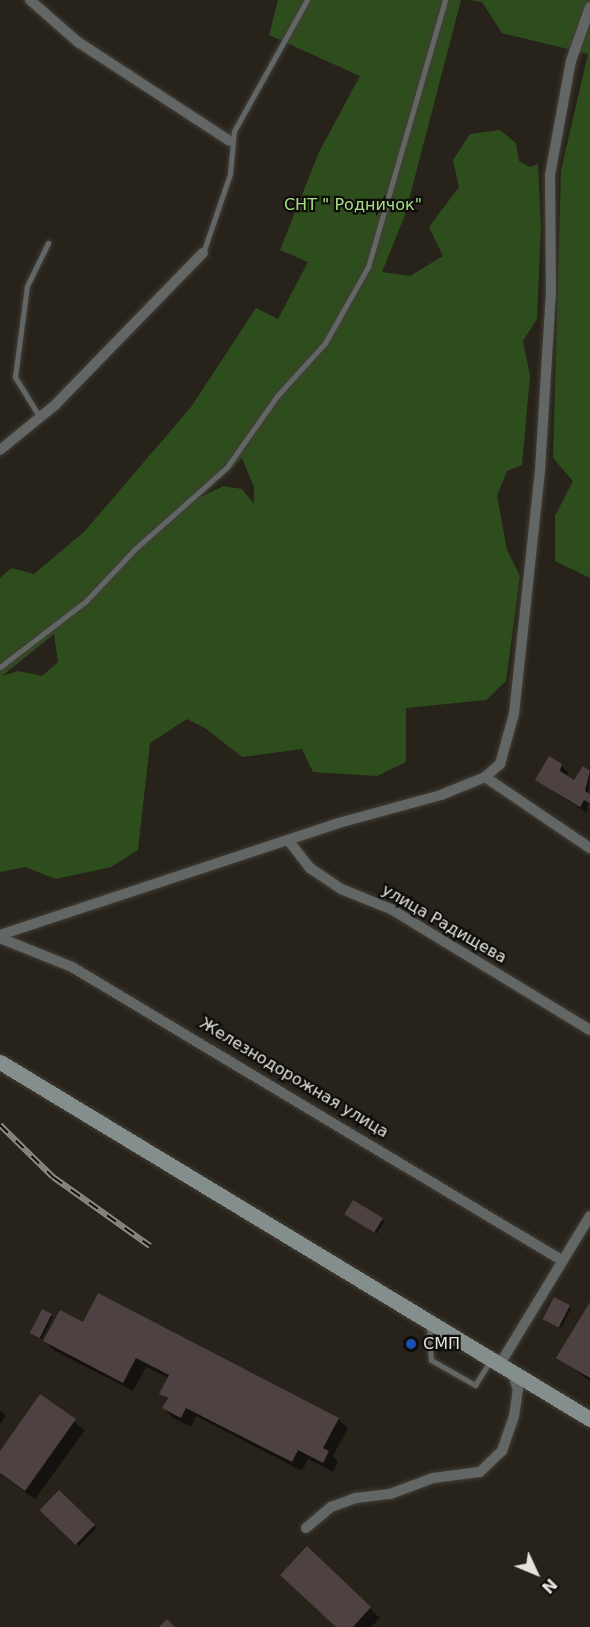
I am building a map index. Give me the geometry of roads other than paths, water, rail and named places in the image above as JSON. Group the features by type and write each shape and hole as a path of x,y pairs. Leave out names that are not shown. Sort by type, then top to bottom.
{"street":[{"path":"30,0 78,42 230,141"},
{"path":"0,936 80,906 335,824 386,813 485,777 501,764 514,714 531,570 547,370 550,175 571,61 590,7"},
{"path":"0,450 55,405 203,253"},
{"path":"485,777 590,848"},
{"name":"улица Радищева","path":"288,840 310,868 340,889 391,909 590,1030"},
{"name":"Железнодорожная улица","path":"0,936 72,967 563,1261"},
{"path":"0,1062 590,1419"},
{"path":"501,1365 590,1216"},
{"path":"306,1528 331,1507 356,1498 390,1494 433,1478 480,1472 502,1450 514,1417 518,1390 501,1365"}],"lane":[{"path":"203,253 230,174 234,154 230,141 307,0"},
{"path":"0,666 86,601 135,549 226,467 277,396 325,343 351,304 368,267 445,0"},
{"path":"39,416 15,377 27,286 48,243"},
{"path":"428,1321 431,1360 475,1385 501,1365"}],"railway":[{"path":"0,1125 53,1177 150,1246"}],"place":[{"name":"СМП","path":"411,1344"}],"park label":[{"name":"СНТ \" Родничок\"","path":"353,205"}]}
